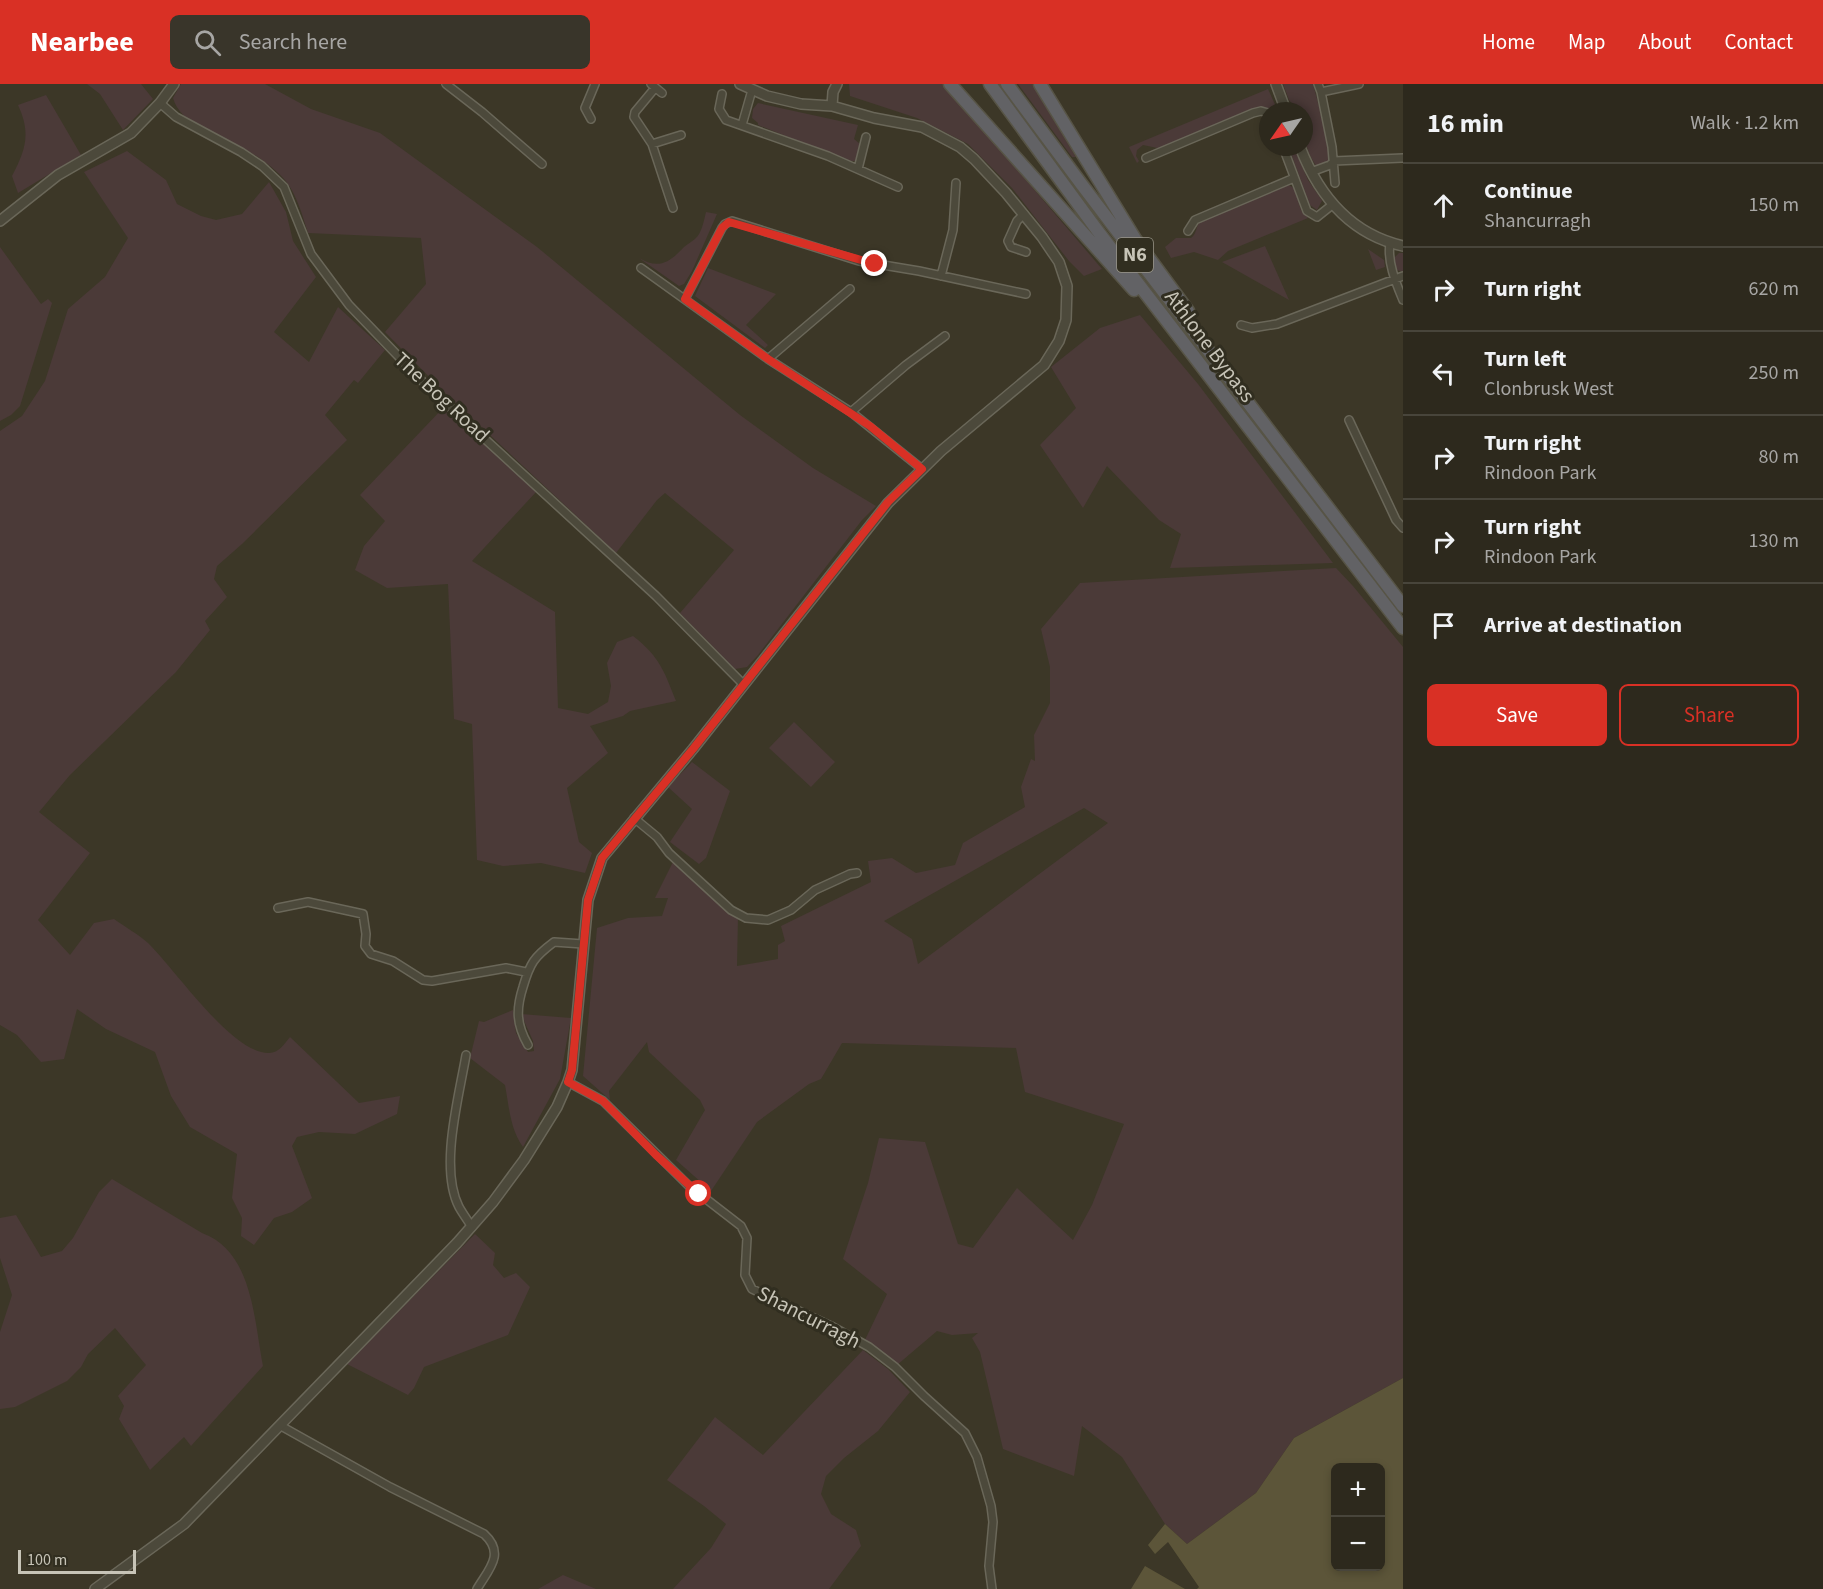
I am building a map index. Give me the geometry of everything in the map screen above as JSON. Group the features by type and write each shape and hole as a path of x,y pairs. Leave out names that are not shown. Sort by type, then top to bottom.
{"highway":[{"name":"N6","path":"950,84 1054,199 1211,380"},
{"name":"Athlone Bypass","path":"990,84 1211,380 1403,628"},
{"name":"Athlone Bypass","path":"1007,84 1403,606"},
{"name":"N6","path":"1040,84 1136,239 1242,384 1264,424"}],"street":[{"path":"0,221 58,175 131,133 160,103 174,84"},
{"path":"446,84 542,164"},
{"path":"591,119 585,108 595,84"},
{"path":"95,1589 184,1524 472,1227 524,1160 557,1107 572,1070 588,900 602,858 744,685 888,502 922,469 1044,365 1059,341 1068,307 1065,275 1052,250 1024,214 974,159 946,138 922,128 832,106 801,105 740,84"},
{"path":"832,106 833,92 837,84"},
{"path":"1276,84 1283,102"},
{"path":"1318,84 1334,161 1335,183"},
{"path":"1321,92 1359,84"},
{"path":"662,93 653,86 634,117 652,144 673,208"},
{"path":"742,125 752,90"},
{"path":"722,94 718,106 726,120 793,143 898,187"},
{"name":"The Bog Road","path":"160,103 176,117 262,166 277,180 284,187 291,201 311,254 349,305 426,384 656,596 744,685"},
{"path":"1146,158 1259,112"},
{"path":"652,144 681,135"},
{"path":"858,169 866,137"},
{"path":"1286,156 1306,209 1317,217 1332,205"},
{"path":"1304,156 1311,172 1332,205 1363,230 1390,243 1403,246"},
{"path":"1311,172 1330,165 1334,161 1403,158"},
{"path":"1188,231 1195,220 1294,178"},
{"path":"941,276 953,230 956,183"},
{"path":"1024,214 1017,221 1008,241 1011,247 1026,252"},
{"path":"685,299 722,228 729,222 859,261 1026,294"},
{"path":"1390,243 1394,279 1403,300"},
{"path":"640,268 768,359 851,412 922,469"},
{"path":"1241,325 1252,328 1278,324 1403,276"},
{"path":"768,359 850,289"},
{"path":"851,412 906,365 945,336"},
{"path":"1349,420 1396,520 1403,528"},
{"path":"634,818 657,837 669,853 731,910 746,918 768,920 791,910 815,890 857,873"},
{"path":"278,908 308,902 363,914 365,946 371,954 393,961 423,981 506,968 526,972"},
{"path":"528,1045 517,1017 526,972 540,953 554,942 583,944"},
{"path":"466,1055 454,1122 450,1175 459,1207 472,1227"},
{"name":"Shancurragh","path":"568,1082 603,1101 681,1178 739,1223 747,1238 744,1270 745,1278 752,1289 831,1326 868,1347 895,1367 965,1433 977,1456 991,1506 993,1522 989,1566 992,1589"},
{"path":"281,1426 390,1487 484,1534 492,1542 495,1557 477,1589"}],"shaded area":[{"path":"87,84 141,84 153,99 123,130 100,94"},
{"path":"181,84 265,84 311,109 380,133 537,247 740,415 813,468 876,506 862,520 758,655 747,667 735,669 680,613 734,550 665,493 616,553 445,393 385,332 426,284 421,238 308,233 293,192 277,172 252,153 192,122 177,107 173,98"},
{"path":"849,84 944,84 1102,269 1084,276 1069,261 1012,188 968,144 917,118 850,96"},
{"path":"1018,84 1032,84 1076,157 1072,157"},
{"path":"1283,84 1313,84 1330,160 1316,166 1311,156 1313,156 1313,102 1291,102"},
{"path":"1268,89 1274,102 1259,102 1259,111 1245,114 1162,149 1143,145 1137,150 1136,156 1139,161 1137,163 1129,147"},
{"path":"46,95 81,155 18,193 12,176 21,157 26,133 18,105"},
{"path":"758,103 858,125 854,139 860,144 857,161 848,161 758,125 752,118 753,109"},
{"path":"127,151 166,180 177,204 201,216 216,220 242,214 269,182 286,212 293,241 316,277 274,332 309,362 338,307 385,350 358,383 354,380 325,415 347,440 217,566 214,579 227,597 205,621 210,630 176,672 70,775 39,812 90,853 38,920 70,955 94,923 114,919 148,943 205,1008 238,1040 254,1050 273,1053 290,1037 359,1103 400,1096 397,1114 355,1134 319,1132 297,1137 292,1146 312,1198 292,1212 274,1218 254,1245 241,1236 242,1218 232,1198 237,1154 190,1127 171,1096 155,1052 106,1029 77,1009 64,1059 41,1062 17,1035 0,1025 0,431 22,416 45,381 68,309 105,277 128,238 84,172"},
{"path":"1292,156 1297,156 1308,180 1322,201 1317,210 1310,205"},
{"path":"1287,184 1294,188 1301,210 1308,218 1228,251 1218,260 1194,252 1171,258 1165,247 1176,238 1191,238 1202,219"},
{"path":"706,212 717,214 684,284 679,286 639,258 658,264 674,257 695,239"},
{"path":"1265,246 1289,300 1222,262"},
{"path":"0,247 41,304 48,299 52,303 20,406 0,421"},
{"path":"1368,249 1384,260 1385,267 1376,270"},
{"path":"1399,253 1403,253 1403,272 1397,270 1393,259"},
{"path":"708,268 776,294 746,325 768,345 765,348 695,296"},
{"path":"1140,315 1198,384 1333,563 1170,568 1181,534 1159,520 1107,466 1083,508 1040,445 1076,408 1051,367 1100,328"},
{"path":"444,407 537,491 472,561 555,612 558,708 588,714 608,702 611,686 607,663 617,642 633,636 660,665 676,701 630,711 623,716 590,726 608,753 567,788 579,842 592,853 585,873 541,863 503,866 477,860 472,724 454,719 448,584 387,588 355,570 364,546 385,521 360,495"},
{"path":"1336,568 1403,647 1403,1378 1294,1438 1256,1493 1187,1544 1165,1524 1122,1457 1082,1426 1074,1476 1003,1449 980,1352 972,1338 978,1333 952,1335 937,1331 897,1365 864,1342 887,1294 843,1259 868,1183 879,1138 925,1142 958,1244 973,1248 1017,1188 1073,1240 1092,1205 1124,1124 1025,1092 1016,1048 842,1043 821,1079 809,1084 757,1122 711,1191 676,1160 705,1110 700,1100 649,1052 647,1042 609,1091 610,1100 583,1076 597,928 628,918 662,916 668,898 655,898 673,862 730,914 738,917 737,966 778,959 778,945 785,941 781,926 871,882 868,861 892,858 916,873 955,865 963,843 1025,807 1021,787 1031,759 1035,761 1034,735 1050,703 1050,667 1041,629 1080,583","holes":["1084,808 1108,823 918,964 912,939 884,921"]},
{"path":"794,722 835,762 811,787 769,748"},
{"path":"692,762 730,791 706,858 699,864 670,842 692,809 668,787"},
{"path":"513,1010 516,1033 528,1052 534,1051 533,1041 521,1014 571,1018 560,1079 523,1147 513,1125 505,1085 470,1058 479,1021 484,1022"},
{"path":"112,1179 219,1242 232,1255 248,1289 263,1366 191,1446 184,1437 150,1470 119,1419 124,1406 118,1396 146,1365 115,1328 88,1354 81,1367 67,1381 15,1407 0,1409 0,1332 12,1295 0,1258 0,1218 16,1215 41,1257 62,1251 73,1238 99,1192"},
{"path":"475,1234 495,1253 493,1265 504,1278 516,1273 530,1287 508,1335 424,1367 408,1395 347,1364"},
{"path":"863,1350 888,1369 910,1392 878,1431 844,1458 826,1476 821,1494 831,1514 856,1530 861,1546 829,1589 673,1589 711,1548 726,1524 667,1480 715,1417 763,1455"},
{"path":"1403,1378 1403,1589 1197,1589 1199,1587 1168,1542 1155,1554 1148,1545 1165,1524 1187,1544 1256,1493 1294,1438"},
{"path":"1145,1566 1185,1589 1131,1589"},
{"path":"563,1575 596,1589 538,1589"}],"route":[{"path":"699,1194 656,1155 603,1101 568,1082 572,1070 583,944 588,900 592,886 602,858 616,840 693,749 821,590 888,502 922,469 851,412 768,359 685,299 722,228 729,222 875,264"}]}
